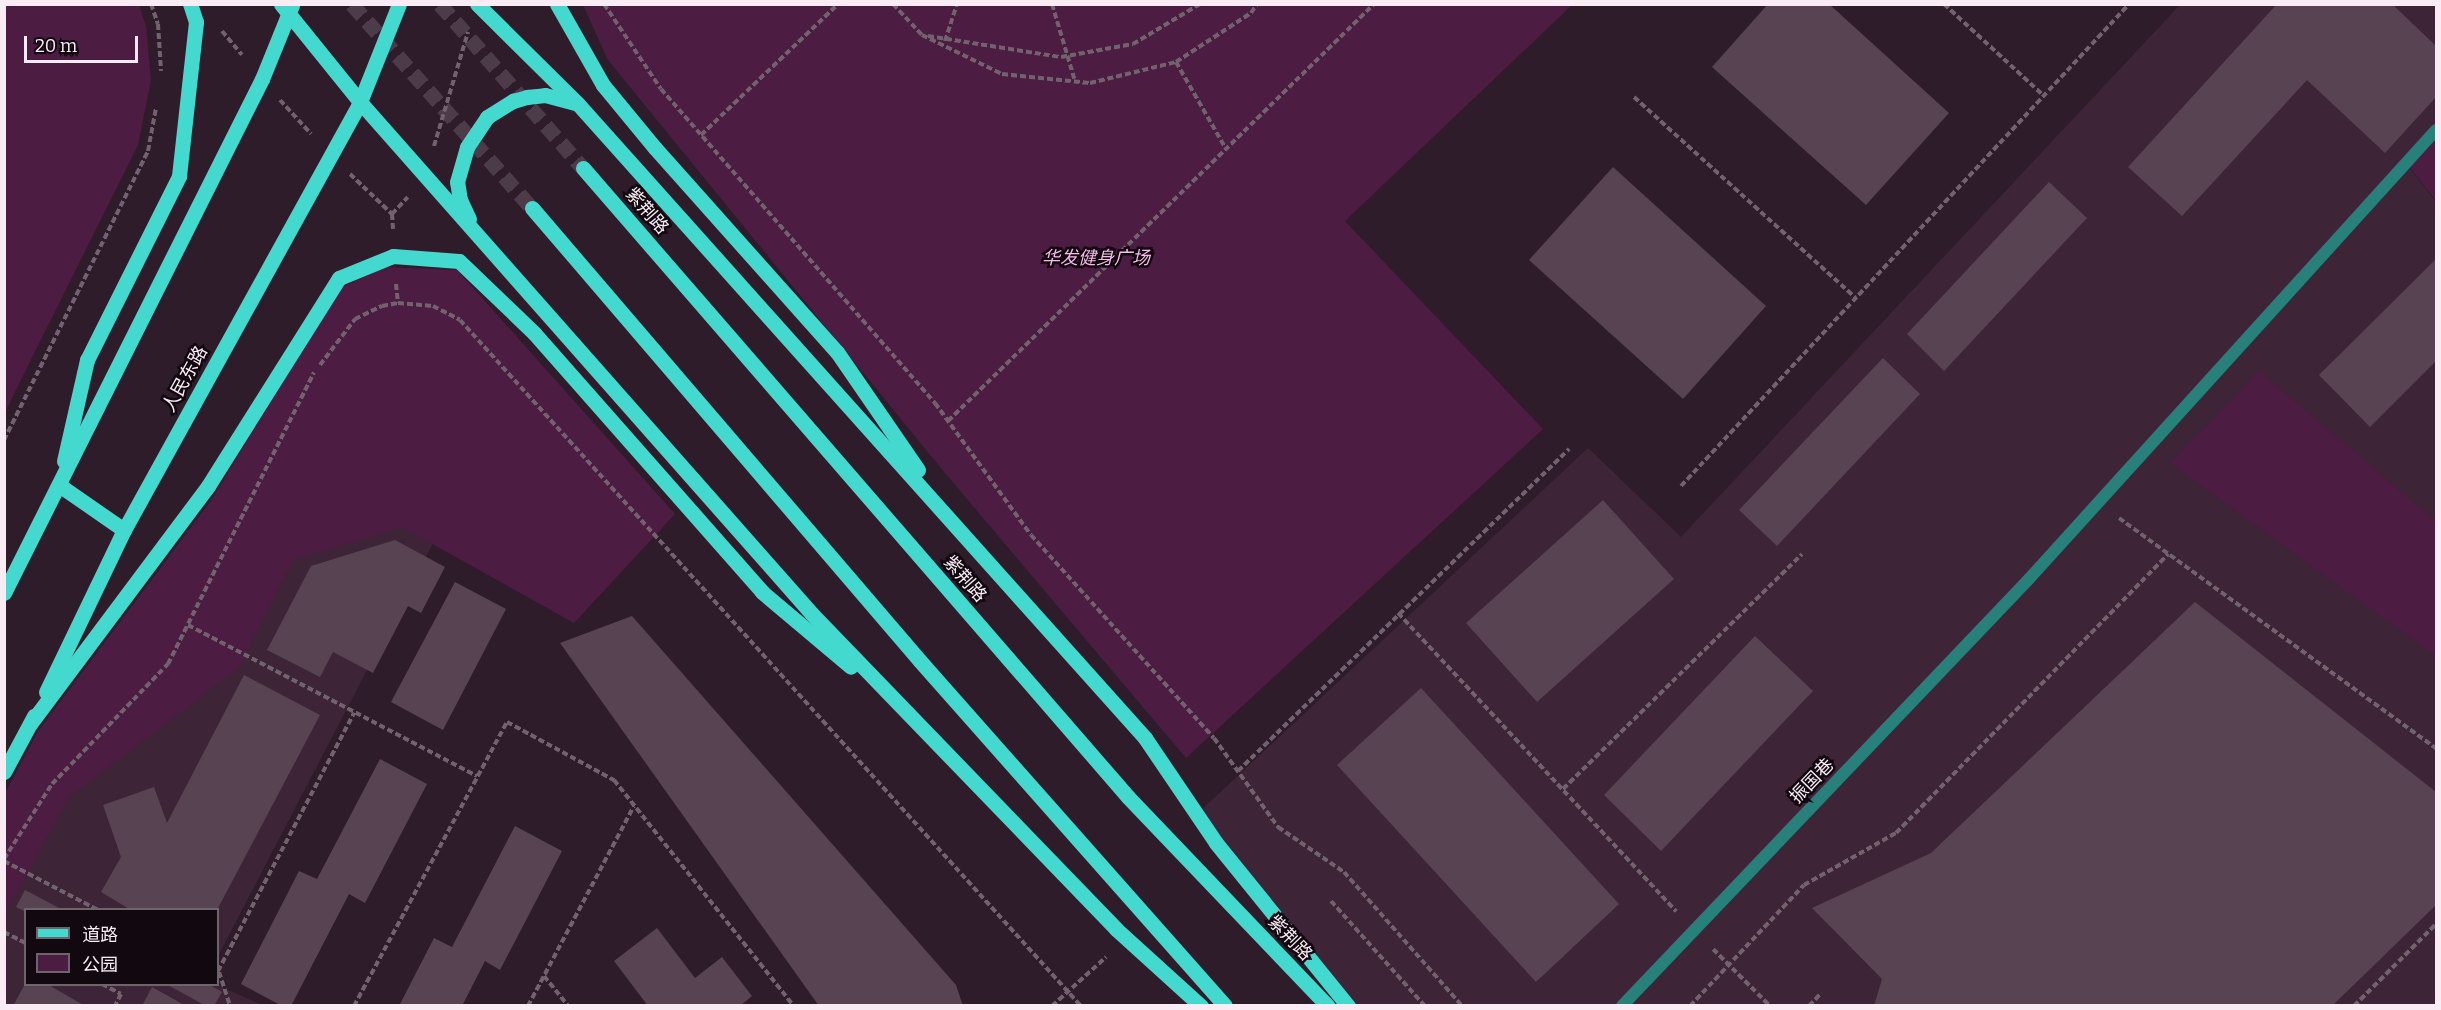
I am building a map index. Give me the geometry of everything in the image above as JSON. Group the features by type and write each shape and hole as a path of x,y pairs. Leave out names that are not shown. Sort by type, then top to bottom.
{"main road":[{"path":"59,485 87,360 179,176 196,22 190,4"},
{"name":"人民东路","path":"4,772 30,724 124,530 360,102 399,4"},
{"path":"477,4 578,104 1145,738 1216,843 1348,1005"},
{"path":"557,4 603,85 655,148 837,352 954,522"},
{"path":"4,593 262,79 287,7"},
{"path":"287,7 360,102 812,614 1127,938 1201,1005"},
{"path":"481,241 460,200 457,182 467,147 478,128 498,109 520,99 545,95 578,104"},
{"name":"紫荆路","path":"583,168 1128,797 1328,1005"},
{"path":"532,208 920,661 1225,1005"},
{"path":"30,724 208,486 339,278 393,256 459,261 534,333 762,592 918,724"},
{"path":"59,485 124,530"}],"street":[{"name":"振国巷","path":"1622,1005 2028,580 2436,130"}],"path":[{"path":"151,4 158,24 161,83"},
{"path":"604,4 661,89 948,421 1031,535 1214,738 1278,827 1344,872 1462,1005"},
{"path":"700,135 838,4"},
{"path":"892,4 922,35 1002,74 1090,83 1176,62 1251,13 1257,4"},
{"path":"944,46 957,4"},
{"path":"1052,4 1075,81"},
{"path":"922,35 1051,56 1068,56 1133,44 1200,4"},
{"path":"948,421 1374,4"},
{"path":"1944,4 2043,95"},
{"path":"1681,486 2129,4"},
{"path":"1176,62 1226,149"},
{"path":"1634,97 1856,298"},
{"path":"4,440 148,151 157,106"},
{"path":"96,908 4,860 52,784 168,664 314,373 333,345 355,319 382,306 419,304 446,311 460,320 1081,1005"},
{"path":"1238,771 1569,449"},
{"path":"2099,503 2436,748"},
{"path":"1563,789 1803,554"},
{"path":"1690,1005 1804,885 1896,833 2169,554"},
{"path":"1398,613 1694,930 1770,1005"},
{"path":"188,625 477,776"},
{"path":"219,970 354,712"},
{"path":"354,1005 507,722 614,780 794,1005"},
{"path":"528,1005 634,806"},
{"path":"1331,901 1425,1005"},
{"path":"2354,1005 2436,924"},
{"path":"4,932 24,942"},
{"path":"1052,1005 1127,938"},
{"path":"219,975 230,1005"},
{"path":"544,976 568,1005"},
{"path":"106,986 121,994 115,1005"},
{"path":"1809,1005 1821,993"}],"shaded area":[{"path":"2180,5 2436,5 2436,129 2406,163 2436,202 2436,1005 1350,1005 1197,814 1588,448 1681,537"},
{"path":"316,374 516,384 219,954 219,908 24,908 24,986 219,986 262,1005 5,1005 4,862"}],"green space":[{"path":"5,4 139,5 146,26 151,80 138,145 5,412"},
{"name":"华发健身广场","path":"583,5 1572,5 1345,221 1543,429 1186,758 940,467 608,60"},
{"path":"2436,131 2436,201 2407,164"},
{"path":"385,267 457,270 675,514 574,623 402,527 293,560 238,668 68,798 5,914 5,793 38,731 212,499 341,288"},
{"path":"2259,371 2436,522 2436,656 2170,463"}],"building":[{"path":"1768,4 1829,4 1949,113 1866,205 1712,67"},
{"path":"2277,4 2392,4 2436,46 2436,97 2385,153 2307,80 2182,216 2128,167"},
{"path":"1613,167 1766,306 1683,399 1529,260"},
{"path":"2049,182 2087,218 1944,371 1907,334"},
{"path":"2436,259 2436,361 2370,427 2319,375"},
{"path":"1883,358 1920,394 1777,546 1739,510"},
{"path":"1603,500 1674,579 1537,702 1466,623"},
{"path":"395,540 445,567 421,613 408,606 373,673 333,652 320,677 267,650 311,566"},
{"path":"455,582 506,609 443,730 391,702"},
{"path":"2195,602 2436,792 2436,905 2332,1006 1874,1006 1882,979 1812,908 1931,853"},
{"path":"632,616 956,985 963,1006 819,1006 560,643"},
{"path":"1755,636 1813,691 1661,851 1604,795"},
{"path":"244,675 320,715 218,908 128,908 101,892 121,857 103,805 154,787 167,823"},
{"path":"1421,688 1619,904 1536,982 1337,765"},
{"path":"380,759 427,784 365,903 349,894 291,1006 282,1006 241,984 299,871 317,879"},
{"path":"515,826 562,851 500,970 485,961 462,1006 399,1006 434,938 452,947"},
{"path":"25,890 59,908 24,908 24,911 16,907"},
{"path":"657,928 695,978 722,957 752,996 740,1006 648,1006 614,961"},
{"path":"24,986 50,986 85,1006 13,1006"},
{"path":"170,986 212,986 222,992 214,1006 206,1006"},
{"path":"152,987 186,1006 142,1006"}],"tunnel":[{"path":"352,4 532,208"},
{"path":"440,4 583,168"}]}
